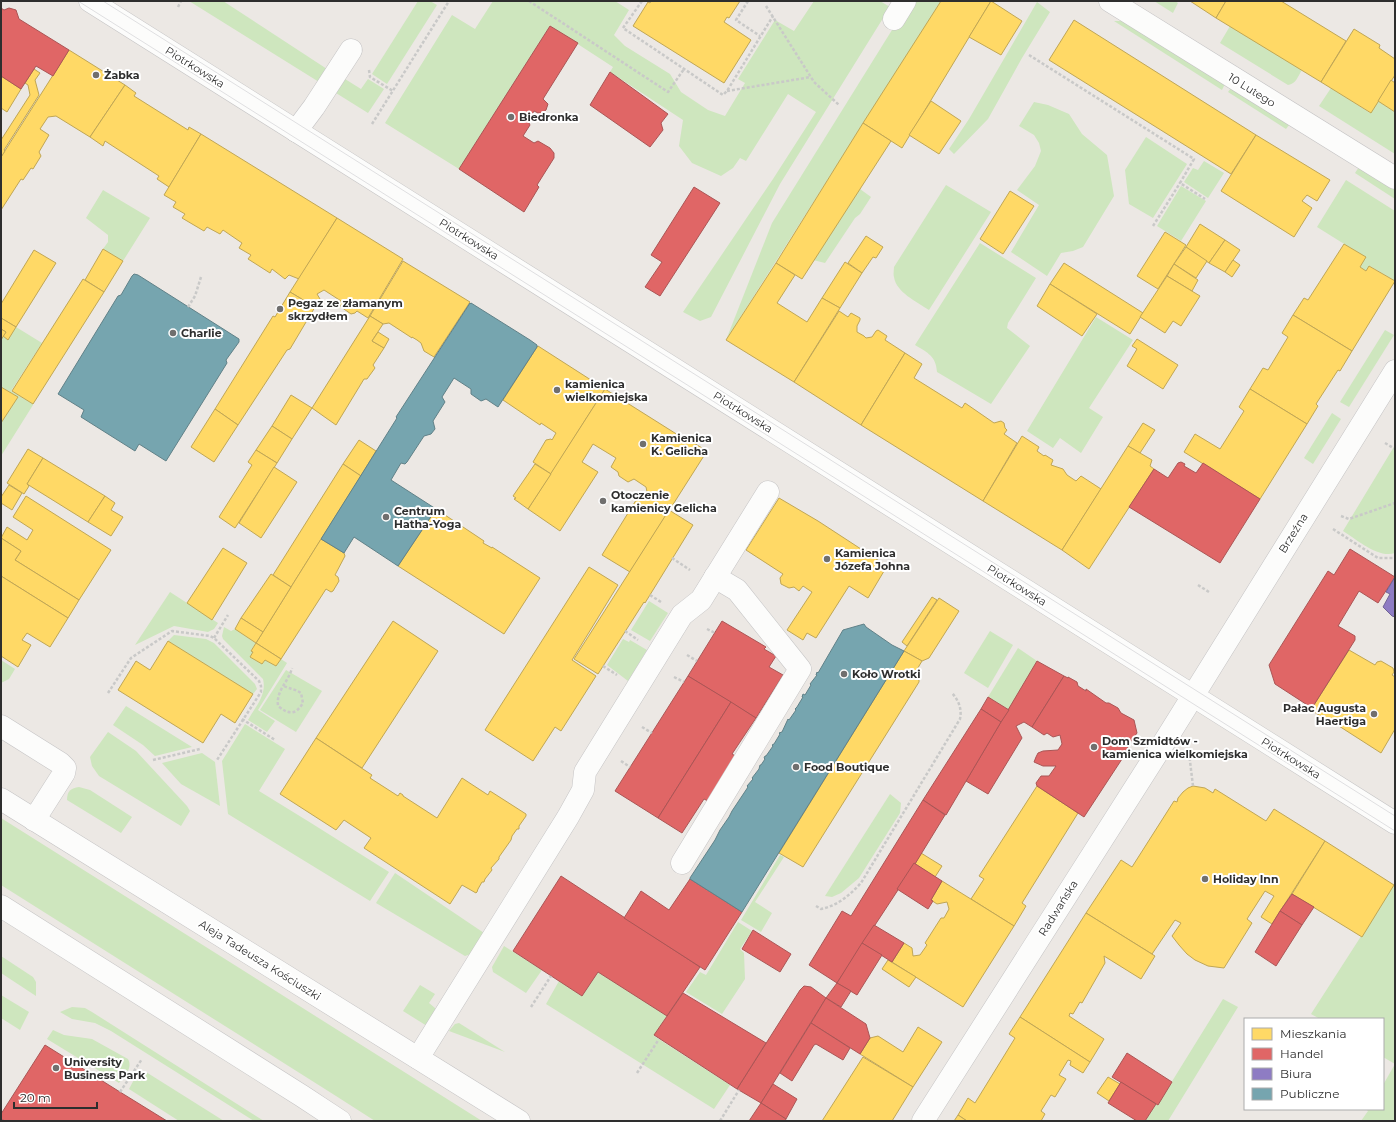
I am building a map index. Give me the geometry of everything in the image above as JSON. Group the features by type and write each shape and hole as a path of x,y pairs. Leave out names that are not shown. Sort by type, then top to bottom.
{"street":[{"name":"Piotrkowska","path":"90,1 1395,823"},
{"name":"10 Lutego","path":"1110,1 1395,178"},
{"path":"296,131 314,107 351,50"},
{"name":"Brzeźna","path":"1192,696 1395,371"},
{"path":"418,1058 456,999 583,790 585,772 682,615 700,600 768,492"},
{"path":"682,863 800,669 737,590 715,577"},
{"name":"Radwańska","path":"922,1121 1192,696"},
{"path":"1,726 60,763 65,768 64,773 34,820"},
{"name":"Aleja Tadeusza Kościuszki","path":"1,799 520,1121"},
{"path":"1,906 340,1121"}],"path":[{"path":"178,7 181,1"},
{"path":"372,124 449,1"},
{"path":"529,1 668,92 684,69"},
{"path":"642,1 623,28 723,95 727,91 773,16"},
{"path":"748,1 736,20 760,36"},
{"path":"766,6 810,77 839,105"},
{"path":"1029,56 1194,159 1153,226"},
{"path":"369,69 370,77 393,92"},
{"path":"727,91 810,77"},
{"path":"1180,183 1205,199"},
{"path":"188,307 195,296 201,277"},
{"path":"1385,443 1395,449"},
{"path":"1341,516 1349,519 1395,503"},
{"path":"1333,529 1378,558 1395,558"},
{"path":"672,558 681,564"},
{"path":"1198,585 1208,592"},
{"path":"214,638 228,615"},
{"path":"108,693 131,658 172,631 210,636 214,638 259,681 261,686 261,692 242,719 217,760"},
{"path":"625,631 633,637"},
{"path":"284,686 293,688 301,693 303,703 295,712 289,713 278,706 278,694 290,677 292,668"},
{"path":"816,906 821,908 836,904 854,891 861,883 960,719 961,712 959,704 957,698 952,693"},
{"path":"242,719 275,740"},
{"path":"1188,748 1193,786"},
{"path":"153,760 200,749"},
{"path":"531,1007 551,976"},
{"path":"637,1073 658,1038"},
{"path":"120,1092 142,1059"},
{"path":"720,1121 739,1090"}],"green space":[{"path":"189,1 223,1 327,69 319,82"},
{"path":"418,1 430,1 437,5 387,84 372,74"},
{"path":"493,1 615,1 629,10 614,35 625,46 670,74 681,92 708,110 725,116 745,83 738,79 775,20 794,31 814,1 880,1 890,7 780,184 711,317 700,321 683,312 773,179 816,112 788,94 746,161 740,158 733,168 721,176 692,163 679,146 683,120 610,72 613,67 550,26 459,169 385,123 452,15 475,29"},
{"path":"910,1 941,1 726,340 772,223"},
{"path":"1154,1 1175,1 1178,3 1173,13"},
{"path":"1037,2 1050,12 988,119 954,154 949,149 969,119"},
{"path":"1114,21 1123,21 1225,84 1222,90"},
{"path":"1230,26 1302,70 1295,81 1288,85 1220,43"},
{"path":"345,79 361,89 368,79 384,89 368,113 336,93"},
{"path":"1231,88 1289,125 1286,129 1228,92"},
{"path":"1331,88 1370,113 1378,101 1395,112 1395,154 1319,106"},
{"path":"1034,102 1048,105 1069,114 1082,134 1107,155 1114,196 1083,247 1073,251 1061,253 1047,276 1011,252 1039,205 1017,190 1035,166 1041,151 1039,143 1034,135 1019,126"},
{"path":"1146,137 1187,164 1153,218 1129,204 1125,170"},
{"path":"1204,161 1224,173 1208,198 1184,182 1193,168 1198,170"},
{"path":"1359,167 1395,190 1395,199 1355,173"},
{"path":"1346,180 1395,211 1395,281 1370,266 1366,271 1360,267 1365,257 1317,227"},
{"path":"946,185 991,212 929,310 903,292 896,282 894,267"},
{"path":"1181,186 1206,201 1181,241 1157,226"},
{"path":"860,189 871,197 860,214 855,218 825,263 813,260"},
{"path":"103,190 150,218 123,261 103,249 108,242 108,235 86,218"},
{"path":"980,243 1036,278 1008,323 1007,328 1030,346 991,404 937,372 933,359 915,345"},
{"path":"1096,317 1133,340 1089,408 1103,417 1081,453 1060,438 1053,448 1027,431"},
{"path":"16,327 42,343 11,391 33,405 1,456 1,423 18,397 1,387 1,340 3,336 8,339"},
{"path":"1385,330 1394,335 1349,407 1340,402"},
{"path":"1332,413 1341,419 1313,464 1304,458"},
{"path":"1395,445 1395,553 1389,554 1375,551 1343,531"},
{"path":"170,592 218,623 214,629 208,632 174,626 135,645"},
{"path":"649,601 668,613 650,641 631,630"},
{"path":"224,627 231,631 235,629 256,643 251,650 253,652 250,657 262,664 265,660 276,666 281,659 287,663 258,710 275,721 267,732 248,720 262,696 264,685 263,679 223,639 222,636"},
{"path":"990,631 1013,645 988,688 964,673"},
{"path":"174,635 206,639 214,643 255,684 257,689 253,694 168,641"},
{"path":"623,639 629,642 630,640 647,650 628,681 607,665"},
{"path":"1018,648 1037,661 1009,710 988,697"},
{"path":"1,660 15,669 9,679 1,683"},
{"path":"286,670 322,691 296,732 260,710"},
{"path":"126,706 192,747 155,756 143,745 113,725"},
{"path":"245,724 285,749 259,791 389,872 370,901 228,814 222,761"},
{"path":"108,732 136,751 187,806 190,811 181,826 99,776 92,766 90,757"},
{"path":"202,753 215,762 220,806 181,784 162,763"},
{"path":"79,787 90,790 132,817 121,833 67,800 70,790"},
{"path":"890,794 901,803 900,813 859,878 841,893 832,897 825,896"},
{"path":"1,818 482,1121 375,1121 1,885"},
{"path":"780,855 784,857 755,902 772,913 761,932 741,920"},
{"path":"395,873 484,933 471,954 465,956 376,903"},
{"path":"1394,885 1395,1064 1384,1058 1384,1018 1318,1018 1311,1014"},
{"path":"738,922 752,931 740,949 744,953 745,979 722,1014 686,992 700,972 706,975"},
{"path":"504,946 542,970 526,993 493,972 492,967"},
{"path":"1,956 33,977 36,982 36,996 1,973"},
{"path":"598,972 667,1016 654,1036 730,1085 714,1109 546,1004 559,981 582,996"},
{"path":"420,985 435,994 429,1003 435,1008 437,1014 427,1026 403,1011"},
{"path":"1,995 29,1012 20,1030 1,1018"},
{"path":"1223,999 1238,1007 1168,1121 1145,1121 1156,1104 1158,1104"},
{"path":"72,1007 85,1008 92,1012 264,1121 254,1121 111,1031 95,1023 72,1019 60,1012"},
{"path":"459,1023 505,1052 449,1031 455,1024"},
{"path":"53,1030 64,1035 92,1039 128,1059 130,1065 128,1071 119,1083 47,1039"},
{"path":"1395,1064 1395,1121 1361,1121 1368,1111 1367,1110 1384,1110 1384,1083"},
{"path":"142,1071 146,1072 224,1121 179,1121 129,1089 137,1074"}],"building: Mieszkania":[{"path":"651,1 740,1 729,18 727,17 724,22 751,40 724,83 633,26 648,2 650,3"},
{"path":"941,1 991,1 902,148 863,123"},
{"path":"991,1 1022,21 1001,55 969,37"},
{"path":"1190,1 1226,1 1216,18"},
{"path":"1226,1 1281,1 1346,41 1321,82 1216,18"},
{"path":"1074,20 1256,135 1231,174 1049,60"},
{"path":"1354,29 1380,45 1379,48 1395,59 1395,75 1371,113 1321,82"},
{"path":"69,50 125,85 90,137 56,116 48,117 40,129 49,135 39,152 41,156 33,169 31,168 23,180 21,179 1,210 1,157"},
{"path":"34,69 40,73 35,80 39,95 1,157 1,140 30,95 28,85 25,83"},
{"path":"1,76 21,89 7,112 1,108"},
{"path":"1391,80 1395,83 1395,112 1378,101"},
{"path":"125,85 136,93 134,96 188,130 189,127 201,134 169,187 157,179 159,176 105,141 103,146 90,137"},
{"path":"931,101 961,121 939,154 909,135"},
{"path":"863,123 891,141 802,279 776,263"},
{"path":"201,134 337,218 299,279 289,275 285,279 272,269 270,273 248,259 251,255 239,248 242,243 223,230 220,234 207,227 204,231 182,218 185,214 173,207 176,202 164,195"},
{"path":"1256,135 1330,180 1317,201 1307,195 1302,201 1312,208 1294,237 1221,191"},
{"path":"1010,191 1034,206 1003,254 980,239"},
{"path":"337,218 403,259 368,318 357,311 351,314 341,307 341,301 324,290 317,294 320,299 315,307 290,292"},
{"path":"1200,224 1225,240 1209,263 1186,247"},
{"path":"1165,232 1186,245 1158,289 1137,276"},
{"path":"866,236 883,247 876,258 873,257 862,273 848,263"},
{"path":"1225,240 1240,250 1225,272 1209,263"},
{"path":"1344,244 1366,257 1360,267 1366,271 1369,266 1395,281 1352,351 1293,315 1304,298 1308,300"},
{"path":"1186,247 1207,261 1196,278 1174,264"},
{"path":"103,249 123,261 104,292 85,280"},
{"path":"34,250 56,263 16,327 1,318 1,304"},
{"path":"1233,260 1240,265 1232,277 1225,272"},
{"path":"403,261 470,302 434,357 424,351 421,343 417,340 389,323 383,324 370,316"},
{"path":"845,262 862,273 840,308 822,298"},
{"path":"776,263 795,275 777,303 807,322 822,298 840,308 794,382 726,340"},
{"path":"1064,263 1143,313 1130,334 1050,284"},
{"path":"1174,264 1198,280 1192,291 1167,276"},
{"path":"1167,276 1200,296 1181,326 1173,321 1165,333 1140,317"},
{"path":"83,279 104,292 33,404 12,391"},
{"path":"1050,284 1097,314 1082,336 1037,306"},
{"path":"290,292 315,307 290,349 287,350 238,425 215,409 273,316 275,317"},
{"path":"839,311 848,317 851,313 860,318 857,326 857,332 866,338 872,337 878,330 887,336 885,340 905,353 861,425 794,382"},
{"path":"1293,315 1352,351 1340,371 1338,370 1316,404 1318,406 1307,424 1250,389 1263,368 1268,370 1288,337 1282,333"},
{"path":"370,316 383,324 372,341 384,348 373,365 375,368 367,379 364,379 336,425 312,408"},
{"path":"1,318 16,327 8,340 3,336 6,332 1,329"},
{"path":"1,329 6,332 1,340"},
{"path":"378,332 389,339 384,348 372,341"},
{"path":"1137,339 1178,365 1163,389 1127,366 1137,349 1132,346"},
{"path":"538,346 605,389 551,474 533,462 546,440 552,440 556,433 541,423 540,425 503,400"},
{"path":"905,353 922,364 914,378 962,408 965,403 994,423 1001,421 1004,423 1007,430 1004,434 1017,443 983,501 861,425"},
{"path":"1,387 18,397 1,423"},
{"path":"605,389 678,435 679,434 707,451 630,572 602,555 638,497 648,496 646,487 634,479 628,482 619,476 618,472 611,467 616,458 593,444 582,462 598,472 560,531 528,509"},
{"path":"1250,389 1307,424 1260,499 1184,452 1195,434 1220,449 1244,411 1239,407"},
{"path":"291,395 312,408 292,439 272,426"},
{"path":"215,409 238,425 214,462 191,447"},
{"path":"1143,423 1155,430 1140,453 1128,446"},
{"path":"272,426 292,439 277,463 256,450"},
{"path":"1022,436 1039,447 1037,451 1053,460 1051,465 1063,469 1067,475 1076,481 1081,476 1101,489 1062,550 983,501"},
{"path":"359,440 376,451 361,476 343,464"},
{"path":"1128,446 1152,460 1150,466 1154,469 1089,569 1062,550"},
{"path":"28,449 43,458 27,484 29,486 24,494 7,483"},
{"path":"256,450 277,463 235,528 219,517 252,465 248,462"},
{"path":"43,458 105,496 88,522 27,484"},
{"path":"343,464 361,476 291,587 273,575"},
{"path":"535,464 551,474 528,509 514,499 516,498 513,496"},
{"path":"274,467 297,482 261,538 239,523"},
{"path":"9,485 22,493 12,510 1,503 1,497"},
{"path":"26,496 111,550 79,600 15,560 21,551 1,538 7,527 27,540 33,530 13,517"},
{"path":"105,496 115,503 111,510 123,517 111,536 88,522"},
{"path":"779,498 818,521 887,566 868,598 849,586 816,638 807,633 803,640 787,630 812,592 803,586 799,591 794,587 789,588 781,584 780,578 783,574 746,550"},
{"path":"436,509 484,541 483,543 492,547 540,578 504,634 398,566"},
{"path":"669,510 693,525 645,603 644,602 598,674 574,659"},
{"path":"1,538 21,551 15,560 79,600 68,618 1,576"},
{"path":"321,539 344,553 345,556 335,575 338,577 339,581 333,591 331,592 326,589 281,659 256,643"},
{"path":"223,548 247,563 212,620 187,603"},
{"path":"589,567 618,585 572,660 596,676 561,731 555,727 533,761 485,730"},
{"path":"271,574 291,587 263,632 241,618"},
{"path":"1,576 68,618 50,647 27,633 22,640 31,645 18,667 1,656"},
{"path":"932,597 937,600 907,646 902,642"},
{"path":"939,598 959,611 929,658 922,661 904,651"},
{"path":"241,618 263,632 256,643 235,629"},
{"path":"393,621 438,651 362,768 316,738"},
{"path":"168,641 253,694 235,723 221,714 203,743 118,690 136,661 150,670"},
{"path":"256,643 281,659 276,666 265,660 262,664 250,657 253,652 251,651"},
{"path":"1349,650 1375,665 1377,662 1381,661 1393,668 1394,672 1392,675 1395,677 1395,729 1381,753 1328,719 1327,720 1311,710"},
{"path":"904,651 922,661 913,676 919,680 919,682 803,867 779,853"},
{"path":"316,738 372,775 370,778 398,796 400,793 437,818 462,778 488,795 490,791 526,814 526,816 519,826 519,829 517,829 512,836 499,859 491,868 492,870 484,882 482,882 477,892 476,893 462,885 450,904 364,848 371,838 344,820 336,830 280,794"},
{"path":"1037,786 1078,813 1022,903 1026,906 1014,926 971,899 984,879 979,876"},
{"name":"Holiday Inn","path":"1193,786 1205,788 1213,793 1215,789 1266,821 1274,809 1325,841 1272,924 1261,917 1274,896 1265,891 1247,919 1252,923 1224,968 1208,966 1195,960 1187,954 1172,936 1181,923 1175,920 1152,954 1086,913 1121,860 1132,867 1174,801 1177,802 1178,798 1183,792"},
{"path":"1325,841 1394,885 1362,937 1292,894"},
{"path":"921,853 942,866 935,877 915,864"},
{"path":"942,881 1014,926 963,1007 892,962 904,943 912,948 913,956 920,955 927,945 925,943 941,918 944,918 949,909 947,902 937,904 931,900"},
{"path":"1086,913 1155,956 1141,979 1104,956 1105,963 1082,1003 1080,1002 1073,1014 1070,1013 1069,1016 1104,1039 1090,1062 1020,1017"},
{"path":"888,960 916,977 909,987 882,969"},
{"path":"1020,1017 1090,1062 1083,1073 1070,1065 1071,1061 1068,1060 1059,1075 1066,1079 1055,1097 1051,1095 1041,1111 1045,1114 1041,1121 967,1121 958,1115 968,1098 975,1103 1015,1038 1009,1034"},
{"path":"918,1027 942,1042 913,1087 860,1054 870,1038 878,1036 903,1052"},
{"path":"863,1057 913,1087 892,1121 822,1121"},
{"path":"1108,1077 1120,1084 1109,1101 1097,1093"},
{"path":"958,1115 967,1121 954,1121"}],"building: Handel":[{"path":"1,8 4,10 9,8 16,10 19,19 69,50 53,76 36,66 21,89 1,76"},
{"name":"Biedronka","path":"550,26 578,43 543,99 548,104 546,110 542,113 534,111 528,121 530,125 523,136 534,143 538,141 550,148 554,153 554,158 537,185 539,187 524,212 459,169"},
{"path":"610,72 668,114 661,123 663,130 650,147 590,105"},
{"path":"694,187 720,203 660,296 645,287 662,262 651,255"},
{"path":"1181,462 1185,464 1184,466 1196,473 1203,463 1260,499 1220,563 1129,507 1154,469 1168,478 1178,463"},
{"path":"1350,549 1395,577 1378,603 1359,591 1338,626 1355,636 1355,640 1312,708 1275,684 1269,665 1328,571 1334,575"},
{"path":"722,621 766,647 764,649 776,656 769,667 783,675 756,718 688,676"},
{"path":"1037,661 1064,676 1032,727 1024,722 1016,726 1022,738 988,794 966,781"},
{"path":"688,676 731,702 658,818 615,791"},
{"name":"Dom Szmidtów - kamienica wielkomiejska","path":"1064,676 1077,682 1078,686 1086,691 1086,689 1106,703 1118,708 1121,713 1134,720 1137,733 1128,745 1127,749 1120,758 1122,759 1084,817 1037,786 1036,783 1041,776 1049,776 1056,766 1043,766 1034,762 1038,753 1043,751 1058,750 1062,744 1060,735 1053,737 1047,733 1044,735 1032,727"},
{"path":"988,697 1009,710 1001,722 981,709"},
{"path":"731,702 756,718 732,754 739,758 710,802 704,799 682,833 658,818"},
{"path":"981,709 1001,722 946,815 923,800"},
{"path":"923,800 945,815 915,864 837,983 809,965 842,911 851,916"},
{"path":"914,863 942,881 931,900 933,901 928,909 897,889"},
{"path":"561,876 700,967 667,1016 598,972 582,996 513,951"},
{"path":"690,879 742,912 705,970 624,918 641,891 669,910"},
{"path":"1292,894 1314,907 1302,925 1280,911"},
{"path":"1280,911 1302,925 1276,966 1255,952"},
{"path":"874,925 904,943 892,962 862,943"},
{"path":"753,930 791,954 780,972 742,949"},
{"path":"862,943 882,955 857,995 837,983"},
{"path":"837,983 851,991 841,1007 826,998"},
{"path":"804,986 811,987 826,998 761,1103 737,1089"},
{"path":"683,993 766,1043 737,1089 654,1035"},
{"path":"826,998 866,1024 870,1038 860,1054 811,1023"},
{"path":"811,1023 850,1048 843,1060 816,1044 814,1045 792,1081 780,1073"},
{"name":"University Business Park","path":"45,1045 167,1121 5,1121 1,1119 1,1114"},
{"path":"1127,1053 1172,1082 1158,1105 1112,1077"},
{"path":"1121,1082 1156,1104 1145,1121 1137,1121 1108,1103"},
{"path":"773,1084 797,1099 786,1119 761,1103"},
{"path":"761,1103 786,1119 785,1121 749,1121"}],"building: Biura":[{"path":"1395,577 1395,617 1383,607 1390,594 1386,592"}],"building: Publiczne":[{"path":"134,274 138,275 239,339 239,342 226,360 227,363 166,461 139,444 135,451 81,417 84,410 58,394 118,296 121,295"},
{"path":"470,303 530,340 537,345 537,347 498,407 486,399 481,401 471,394 471,389 454,378 442,397 445,402 433,421 435,429 431,434 424,436 407,462 405,464 401,463 391,480 436,509 398,566 354,537 344,553 321,539 397,418 396,417"},
{"name":"Food Boutique","path":"864,624 892,645 904,651 742,912 690,878 748,787 747,786 753,779 752,778 765,759 765,756 780,734 779,733 782,732 788,719 789,720 796,710 795,709 803,697 803,694 805,695 811,685 810,684 817,675 817,672 818,673 843,630"}],"tram line":[{"path":"78,1 1395,831"},
{"path":"103,1 1395,816"}],"place":[{"name":"Żabka","path":"96,75"},
{"name":"Biedronka","path":"511,117"},
{"name":"Pegaz ze złamanym skrzydłem","path":"280,309"},
{"name":"Charlie","path":"173,333"},
{"name":"kamienica wielkomiejska","path":"557,390"},
{"name":"Kamienica K. Gelicha","path":"643,444"},
{"name":"Otoczenie kamienicy Gelicha","path":"603,501"},
{"name":"Centrum Hatha-Yoga","path":"386,517"},
{"name":"Kamienica Józefa Johna","path":"827,559"},
{"name":"Koło Wrotki","path":"844,674"},
{"name":"Pałac Augusta Haertiga","path":"1374,714"},
{"name":"Dom Szmidtów - kamienica wielkomiejska","path":"1094,747"},
{"name":"Food Boutique","path":"796,767"},
{"name":"Holiday Inn","path":"1205,879"},
{"name":"University Business Park","path":"56,1068"}]}
